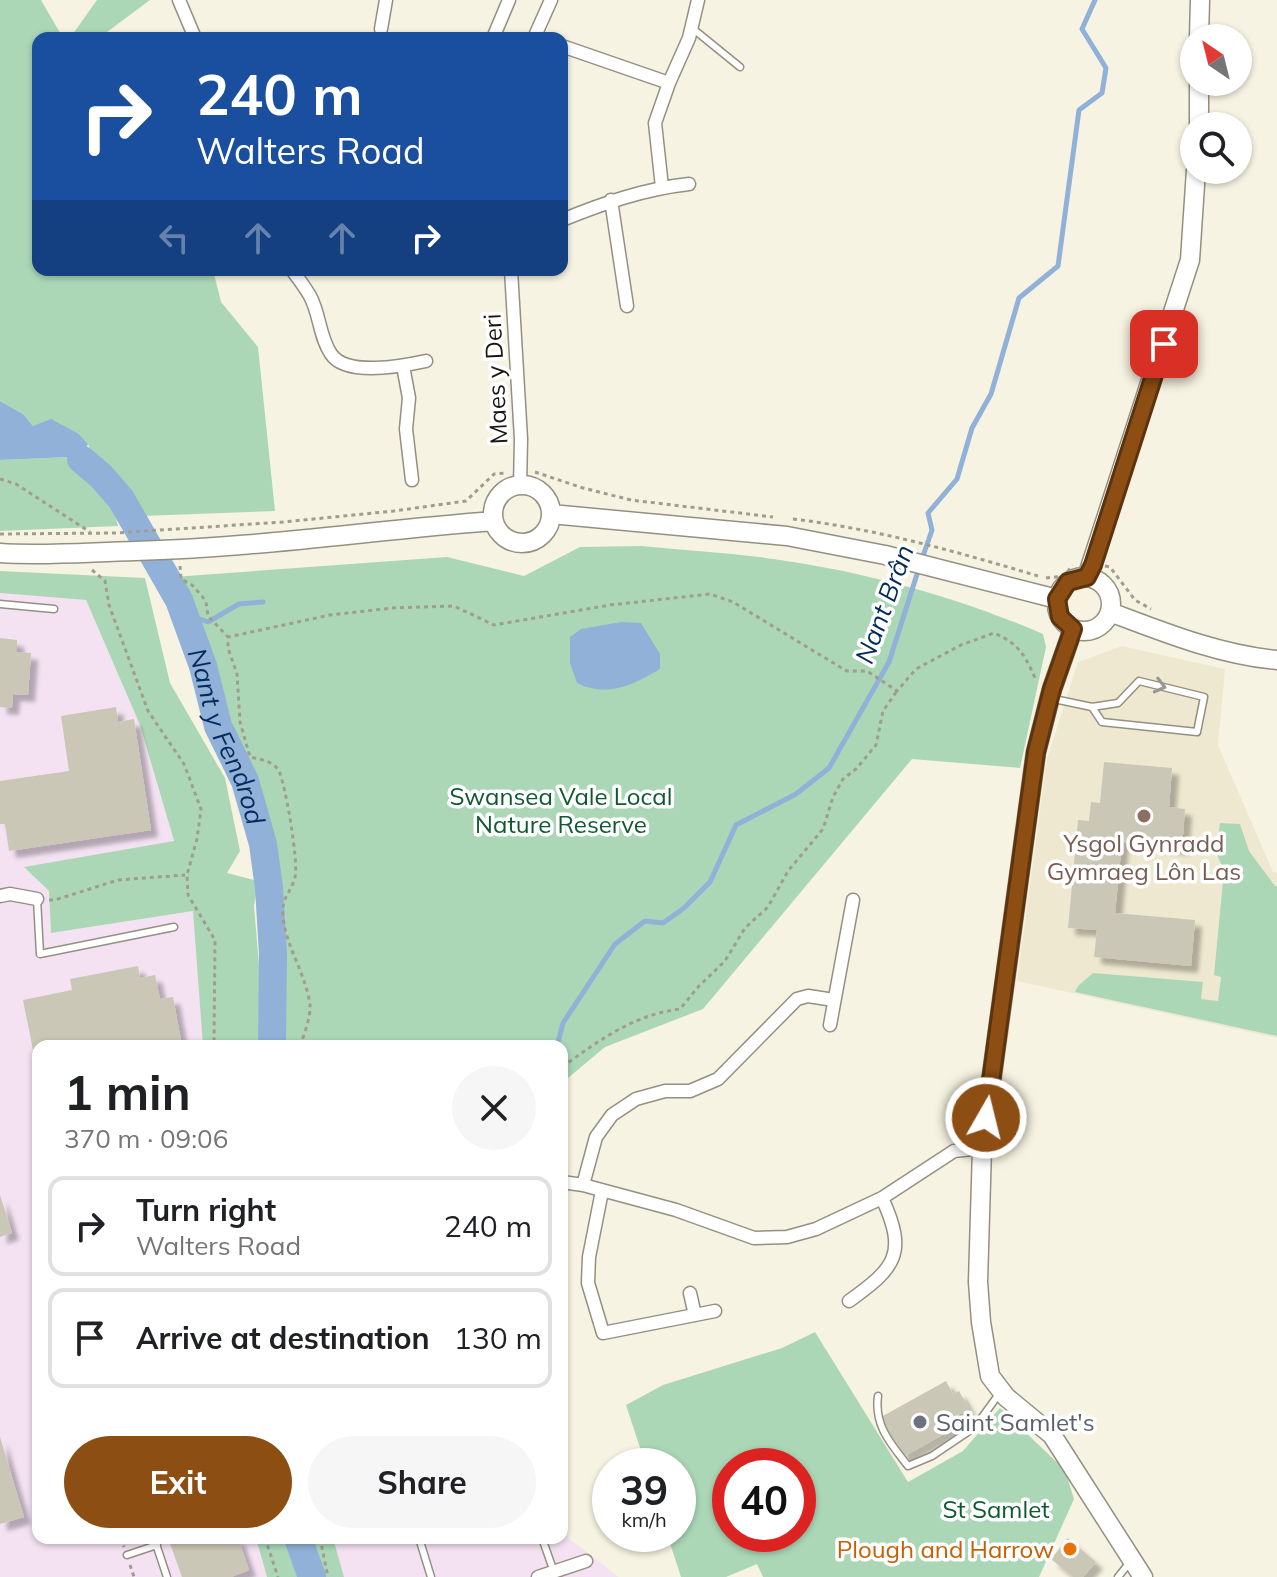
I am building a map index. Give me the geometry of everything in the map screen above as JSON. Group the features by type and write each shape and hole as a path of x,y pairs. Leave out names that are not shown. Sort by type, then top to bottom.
{"main road":[{"path":"1199,24 1200,0"},
{"path":"1087,577 1190,260 1195,184"},
{"path":"520,486 528,486 542,493 551,514 544,534 526,543 506,538 494,521 495,504 499,497 505,491 520,486"},
{"path":"551,514 787,536 885,555 1057,599"},
{"path":"0,553 174,551 494,521"},
{"path":"1087,577 1103,586 1111,603 1110,612 1095,629 1073,629 1060,617 1057,599 1068,582 1087,577"},
{"path":"1110,612 1169,635 1259,659 1277,660"},
{"path":"1073,629 1036,752 982,1148 978,1282 990,1376 1001,1391 1052,1435 1143,1577"}],"street":[{"path":"179,0 192,32"},
{"path":"496,32 509,0"},
{"path":"539,32 551,0"},
{"path":"662,187 655,123 692,28 698,0"},
{"path":"381,1 381,29"},
{"path":"568,48 669,83"},
{"path":"568,218 611,200 662,187 689,184"},
{"path":"611,200 627,306"},
{"path":"296,276 311,297 319,329 333,357 355,368 403,366 426,361"},
{"name":"Maes y Deri","path":"511,276 521,439 520,486"},
{"path":"403,366 409,398 406,429 412,480"},
{"path":"0,896 10,894 37,899"},
{"path":"830,1025 853,900"},
{"path":"583,1185 596,1137 612,1115 636,1099 665,1091 690,1091 718,1079 797,999 808,996 834,1000"},
{"path":"568,1183 676,1210 754,1238 787,1237 816,1229 882,1198 954,1151 982,1148"},
{"path":"602,1191 589,1257 588,1283 603,1333 715,1311"},
{"path":"849,1301 872,1285 892,1265 894,1235 882,1198"},
{"path":"690,1293 695,1315"},
{"path":"538,1577 586,1561"}],"lane":[{"path":"692,28 740,67"},
{"path":"0,604 54,609"},
{"path":"1051,694 1092,707 1118,703 1139,681 1204,697 1197,732 1102,722 1092,707"},
{"path":"37,899 40,954 174,927"},
{"path":"878,1396 876,1409 883,1434 908,1466 932,1456 975,1427 1001,1391"},
{"path":"127,1555 150,1544"},
{"path":"157,1544 167,1577"},
{"path":"421,1544 431,1577"},
{"path":"544,1544 554,1572"},
{"path":"1118,1577 1132,1560"}],"path":[{"path":"0,479 16,484 92,534"},
{"path":"0,534 92,534 163,528"},
{"path":"92,534 92,570 105,581 109,605 148,711 184,764 201,809 187,875 188,895 215,940 214,1040"},
{"path":"174,551 181,579 192,585 206,602 206,611 212,621 228,637 228,648 237,674 240,722 250,757 266,760 277,768 284,785 296,858 296,877 283,898 283,916 287,939 310,1008 302,1040"},
{"path":"228,637 330,615 392,608 454,606 494,625 610,605 710,594 733,602 847,671 867,671 897,691"},
{"path":"568,1063 628,1024 648,1015 680,1009 725,961 745,928 768,907 788,871 823,829 833,797 843,779 876,745 883,711 916,669 961,645 994,633 1007,638 1021,650 1039,685 1051,694"},
{"path":"37,899 55,900 118,880 187,875"},
{"path":"267,1544 278,1577"},
{"path":"321,1544 328,1577"}],"shaded area":[{"path":"0,593 86,600 140,725 174,842 25,867 49,891 51,933 194,911 203,1040 32,1040 32,1544 568,1544 568,1538 619,1577 0,1577"},
{"name":"Ysgol Gynradd Gymraeg Lôn Las","path":"1122,646 1225,669 1218,745 1273,872 1277,873 1277,1038 1017,981 1047,759 1078,662"}],"green space":[{"path":"0,0 41,0 60,32 32,32 32,276 214,276 221,302 258,347 275,511 142,516 94,459 88,444 79,434 33,426 23,414 0,401"},
{"path":"97,0 150,0 107,32 74,32"},
{"path":"71,457 102,487 118,526 0,531 0,460"},
{"name":"Swansea Vale Local Nature Reserve","path":"642,546 795,562 904,585 974,607 1043,634 1046,647 1020,768 912,759 703,1009 605,1047 568,1078 568,1040 275,1040 272,892 259,810 240,755 222,720 209,668 173,577 447,557 524,576 580,547"},
{"path":"0,571 145,578 170,683 225,778 240,851 227,873 258,881 254,906 265,1040 203,1040 193,911 51,933 49,891 24,867 174,841 140,725 86,600 0,593"},
{"path":"1220,823 1240,824 1249,851 1277,886 1277,1036 1075,992 1093,973 1203,982 1201,999 1218,1001 1221,977 1214,975 1224,871 1216,852"},
{"name":"St Samlet","path":"815,1332 908,1482 963,1451 1000,1408 1065,1470 1074,1499 1039,1577 763,1577 757,1564 726,1577 681,1577 673,1552 696,1552 696,1448 640,1448 626,1405 663,1385 782,1348"},
{"path":"258,1544 335,1544 344,1577 267,1577"}],"water":[{"path":"0,401 23,414 33,426 51,419 79,434 88,444 81,459 0,460"},
{"path":"621,622 641,623 660,654 660,669 620,688 599,689 577,683 570,663 570,637 581,629"}],"building":[{"path":"0,638 17,640 17,652 31,653 28,695 13,694 12,708 0,707"},
{"path":"116,707 118,722 134,719 151,830 9,851 5,824 0,824 0,781 69,771 61,716"},
{"path":"1104,762 1172,768 1169,807 1185,809 1182,848 1122,842 1115,913 1195,920 1191,966 1094,957 1097,930 1068,928 1078,820 1089,821 1091,802 1100,803"},
{"path":"138,966 140,978 155,975 160,999 173,997 181,1040 32,1040 32,1045 23,1000 72,990 70,979"},
{"path":"0,1195 12,1233 0,1237"},
{"name":"Saint Samlet's","path":"946,1381 953,1394 959,1391 969,1409 953,1418 958,1426 903,1457 881,1417"},
{"path":"0,1437 24,1517 0,1524"},
{"name":"Plough and Harrow","path":"1068,1538 1096,1562 1083,1577 1073,1577 1051,1559"},
{"path":"170,1544 240,1544 249,1570 231,1577 182,1577"}],"waterway":[{"name":"Nant Brân","path":"922,559 932,530 928,513 957,479 972,428 991,394 1019,298 1058,266 1079,110 1102,93 1106,68 1082,29 1095,0"},
{"name":"Nant y Fendrod","path":"81,459 121,499 179,600 203,666 218,726 245,781 263,844 269,888 273,954 272,1040"},
{"name":"Nant Brân","path":"559,1040 563,1023 615,944 645,921 663,923 684,908 710,882 736,825 796,794 829,768 889,662 919,568"},
{"path":"184,613 208,622 239,604 263,602"},
{"path":"198,689 208,689"},
{"name":"Nant y Fendrod","path":"300,1544 312,1577"}],"place":[{"name":"Ysgol Gynradd Gymraeg Lôn Las","path":"1144,816"},
{"name":"Saint Samlet's","path":"920,1422"},
{"name":"Plough and Harrow","path":"1070,1549"}],"route":[{"path":"986,1118 1036,752 1052,689 1073,629 1060,617 1057,599 1068,582 1087,577 1093,565 1164,344"}]}
